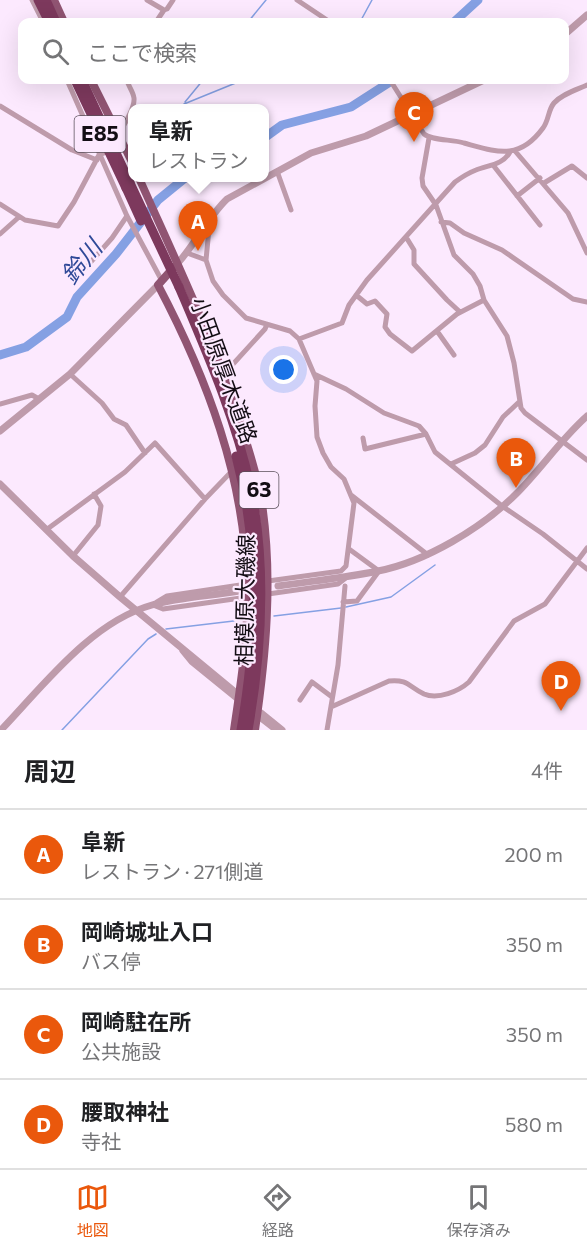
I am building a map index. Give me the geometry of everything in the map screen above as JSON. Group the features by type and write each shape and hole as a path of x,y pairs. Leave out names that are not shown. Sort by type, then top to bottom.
{"highway":[{"path":"38,0 47,18"},
{"path":"46,0 54,18"},
{"name":"小田原厚木道路","path":"77,84 128,176"},
{"name":"小田原厚木道路","path":"84,84 128,175"},
{"name":"小田原厚木道路","path":"132,183 216,393 229,430 248,513 254,579 254,616 241,730"},
{"name":"小田原厚木道路","path":"176,289 217,379 234,428 251,491 257,530 261,614 254,696 248,730"}],"main road":[{"path":"54,0 62,18"},
{"path":"93,84 128,155"},
{"name":"63","path":"132,183 163,233 178,263"},
{"path":"160,283 178,263"},
{"name":"相模原大磯線","path":"178,263 224,374 257,478 272,587 259,714 255,730"},
{"name":"63","path":"160,283 207,391 232,471 241,510 246,633 234,730"}],"street":[{"path":"32,0 41,18"},
{"path":"147,0 164,10"},
{"path":"159,18 173,0"},
{"path":"297,0 324,18"},
{"path":"569,31 587,15"},
{"path":"0,431 70,374 160,283 69,84"},
{"path":"127,84 134,96 133,104"},
{"path":"393,84 424,134 429,138 452,139 496,152 512,152 542,181 573,221 587,253"},
{"path":"269,176 311,153 366,136 476,84"},
{"path":"299,339 342,323 349,305 367,280 455,182 465,175 501,162 512,152 526,145 544,127 554,103 561,97 587,85"},
{"path":"0,106 72,150 100,156"},
{"path":"117,136 128,115"},
{"path":"429,138 422,178 423,186 436,205 454,255 480,286 484,300 507,336 514,363 519,402 525,413 587,460"},
{"path":"0,204 19,217 58,226 100,156"},
{"path":"493,165 540,225"},
{"path":"517,196 572,166 587,178"},
{"path":"278,171 291,210"},
{"path":"178,263 220,205 258,182"},
{"path":"0,234 19,217"},
{"path":"81,273 128,217"},
{"path":"441,222 450,223 465,233 502,250 573,299 587,302"},
{"path":"208,224 206,260 213,280 223,295 239,313 253,322 290,331 299,339 317,381 315,414 317,437 331,467 344,479 354,503 346,566 341,571 272,587"},
{"path":"406,237 414,250 414,264 460,312"},
{"path":"187,253 206,260"},
{"path":"356,295 367,304 375,301 379,305 387,314 385,327 390,334 412,351 460,312 484,300"},
{"path":"224,374 267,324"},
{"path":"437,331 454,355"},
{"path":"70,374 102,403 114,419 126,425 145,453"},
{"path":"314,374 346,389 384,413 419,426 435,452 502,506 543,534 587,569"},
{"path":"0,404 32,395 39,399"},
{"path":"451,464 475,453 485,444 503,417 519,402"},
{"path":"272,587 379,571 428,555 452,542 517,493 587,416"},
{"path":"363,438 365,449 426,434"},
{"path":"46,530 124,472 155,443 205,499"},
{"path":"120,597 232,471"},
{"path":"0,484 73,556 235,692"},
{"path":"73,556 98,525 101,506 94,494"},
{"path":"350,494 428,555"},
{"path":"331,707 389,681 407,682 426,694 435,696 461,689 469,682 514,621 545,604 587,548"},
{"path":"349,549 379,571"},
{"path":"343,606 357,601 379,571"},
{"path":"327,730 338,665 345,586"},
{"path":"1,730 77,652 105,628 136,611 153,605 243,591"},
{"path":"178,645 191,662 239,701"},
{"path":"300,700 312,682 332,697"},
{"path":"259,714 275,730"},
{"path":"259,714 282,730"}],"waterway":[{"path":"251,18 266,0"},
{"path":"362,18 372,0"},
{"name":"鈴川","path":"458,18 478,0"},
{"path":"185,102 200,84"},
{"path":"184,104 233,84"},
{"name":"鈴川","path":"269,134 282,125 351,107 387,84"},
{"name":"鈴川","path":"0,355 26,347 67,317 77,297 116,254 158,200 180,182"},
{"path":"346,607 391,597 435,565"},
{"path":"274,616 341,608"},
{"path":"166,629 242,620"},
{"path":"62,730 148,639 156,634"}],"place":[{"name":"岡崎駐在所","path":"414,142"},
{"name":"阜新","path":"198,251"},
{"name":"岡崎城址入口","path":"516,488"},
{"name":"腰取神社","path":"561,711"}]}
